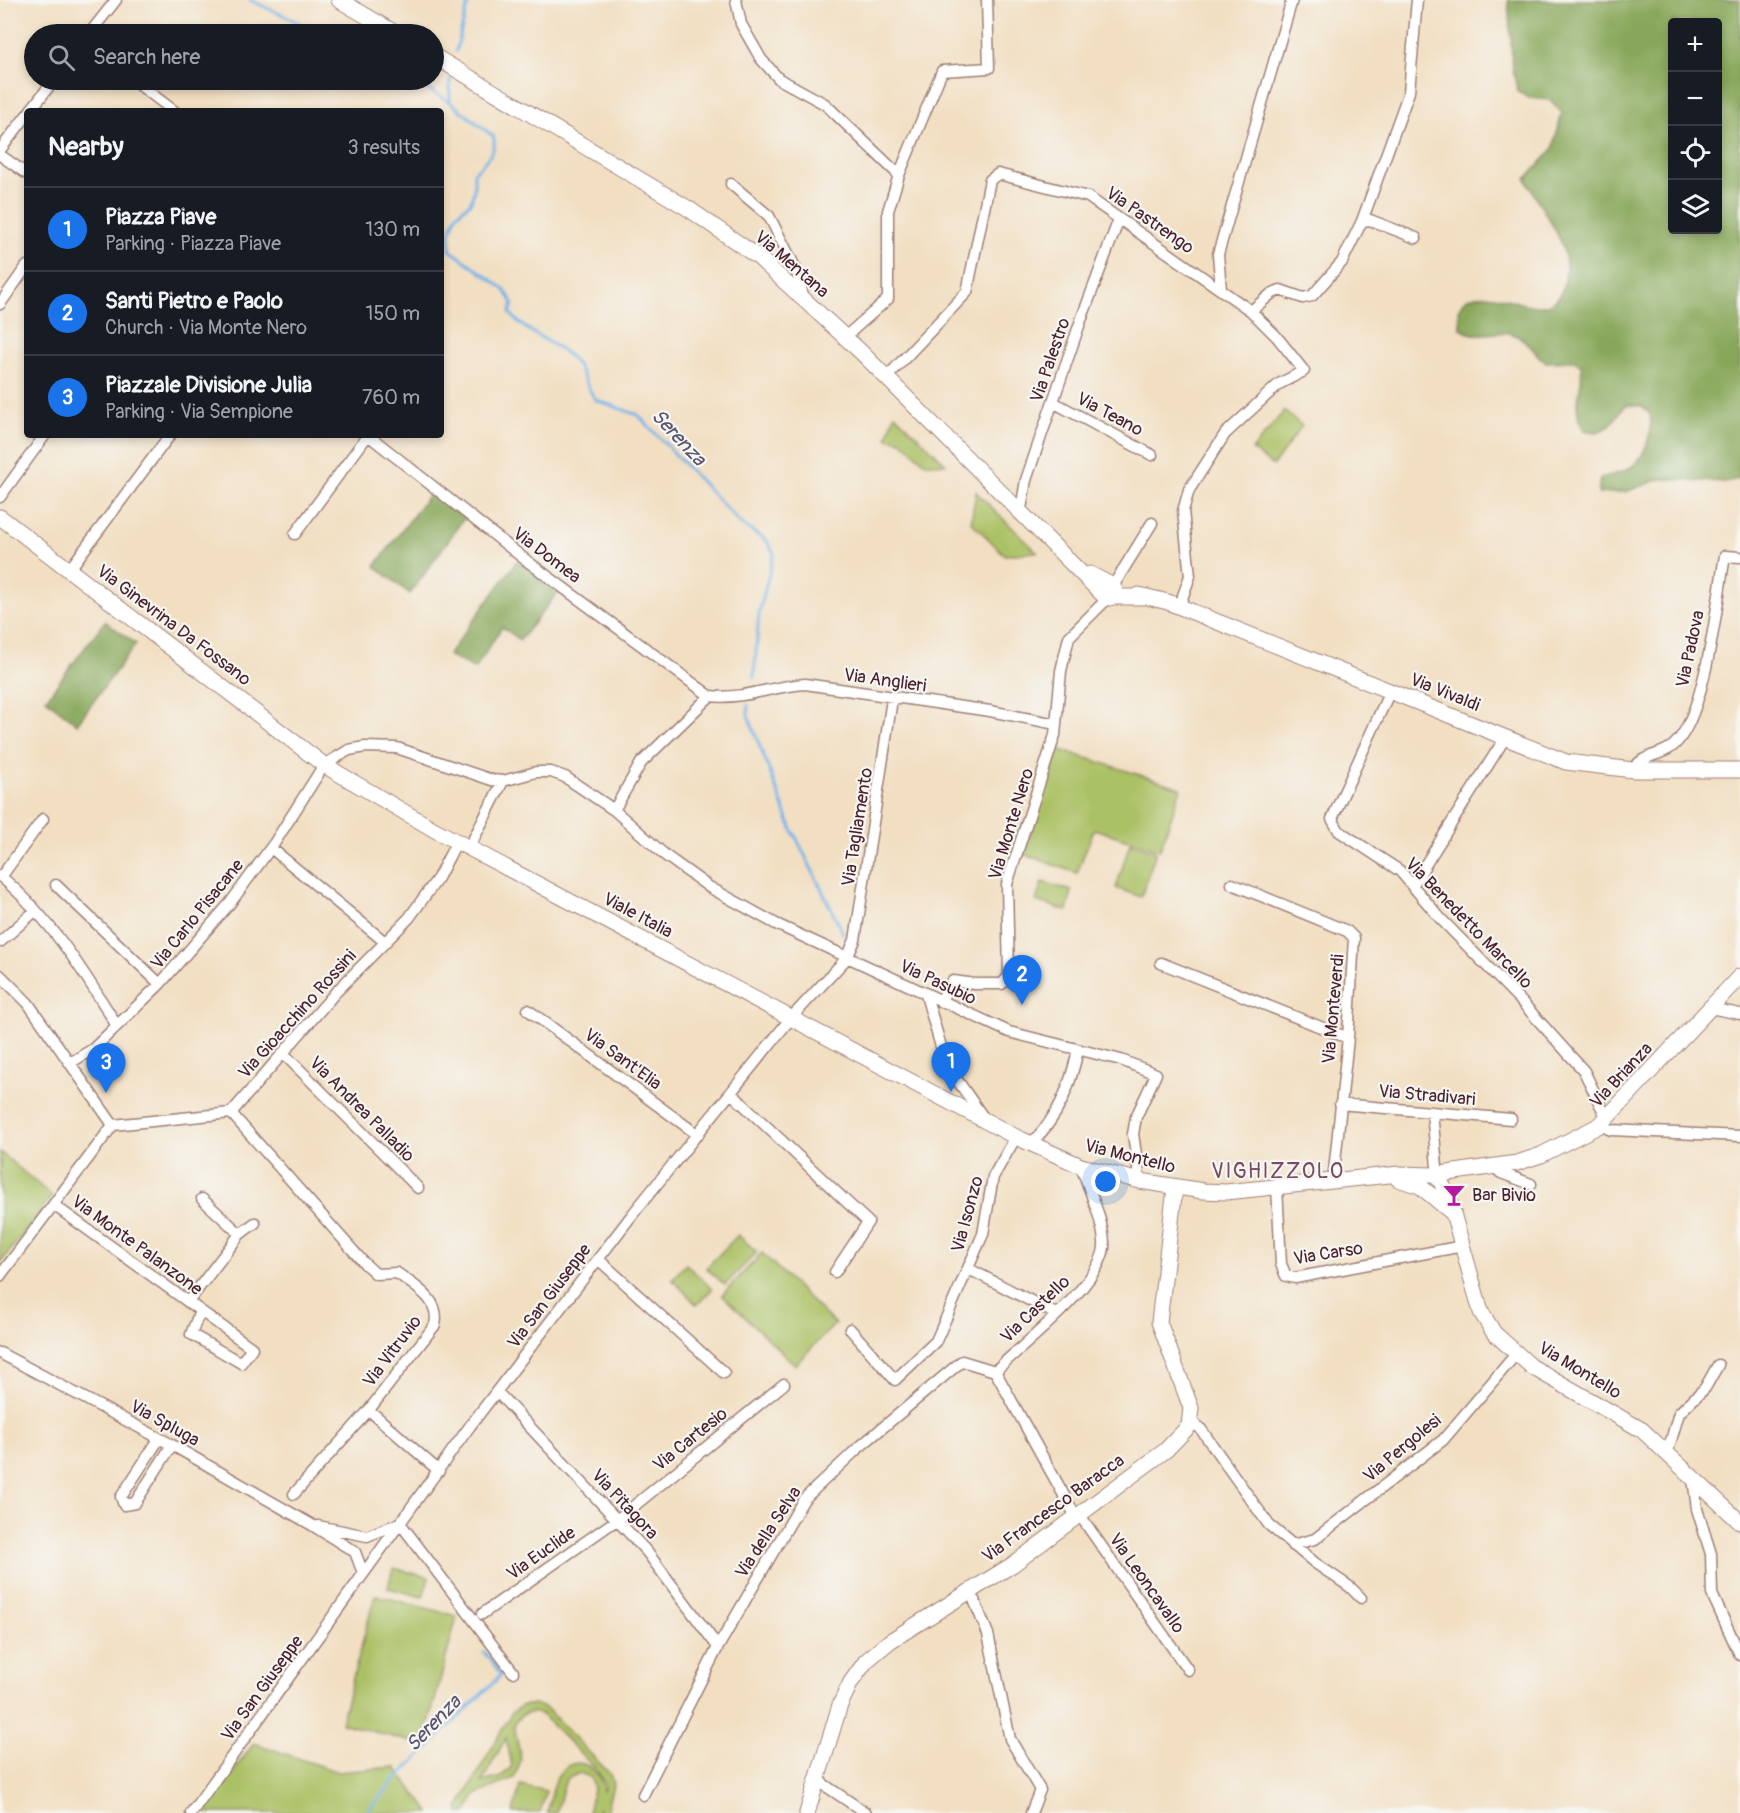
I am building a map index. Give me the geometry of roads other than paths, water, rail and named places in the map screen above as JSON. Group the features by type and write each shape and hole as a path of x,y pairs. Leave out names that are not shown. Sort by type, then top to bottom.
{"street":[{"path":"97,24 116,0"},
{"path":"339,0 380,24"},
{"path":"736,0 741,24 761,59 779,79 825,104 898,175"},
{"path":"845,337 888,299 888,211 898,175 942,71 989,68 987,0"},
{"name":"Via Pastrengo","path":"1221,290 1218,254 1292,0"},
{"path":"1251,311 1280,290 1303,298 1312,296 1342,262 1362,221 1409,92 1417,0"},
{"name":"Via Mentana","path":"444,62 688,208 758,257 886,377 1020,515 1074,566 1109,593"},
{"path":"32,108 46,90"},
{"path":"146,90 170,108"},
{"path":"0,150 24,119"},
{"path":"0,155 24,172"},
{"name":"Via Pastrengo","path":"886,377 967,292 990,180 998,174 1088,197 1221,290"},
{"path":"731,184 769,216 796,269 804,299"},
{"name":"Via Palestro","path":"1020,515 1026,480 1119,219"},
{"path":"1362,221 1370,220 1416,238"},
{"path":"0,304 24,270"},
{"path":"1179,607 1190,576 1183,511 1189,490 1225,434 1279,384 1304,371 1277,336 1251,311 1221,290"},
{"name":"Via Teano","path":"1053,402 1152,455"},
{"path":"0,497 43,438"},
{"path":"69,570 168,438"},
{"path":"295,534 366,438"},
{"name":"Via Domea","path":"372,438 527,561 710,696"},
{"name":"Via Ginevrina Da Fossano","path":"0,517 324,765"},
{"name":"Via Monte Nero","path":"941,1002 946,988 953,981 1002,984 1009,976 1007,884 1052,745 1061,671 1069,638 1096,612 1152,523"},
{"name":"Via Padova","path":"1632,770 1638,760 1674,746 1688,724 1703,684 1725,556 1740,557"},
{"name":"Via Vivaldi","path":"1109,593 1147,597 1179,607 1566,762 1632,770 1740,770"},
{"name":"Via Anglieri","path":"710,696 736,698 783,685 805,684 892,699 990,711 1056,724"},
{"name":"Via Benedetto Marcello","path":"1390,692 1332,819 1339,831 1400,871 1584,1071 1604,1122"},
{"path":"614,810 641,763 710,696"},
{"name":"Via Tagliamento","path":"846,958 855,940 892,699"},
{"path":"1412,886 1505,738"},
{"path":"324,765 349,750 365,747 398,748 492,780 503,781"},
{"name":"Viale Italia","path":"324,765 463,844 986,1121"},
{"name":"Via Carlo Pisacane","path":"70,1063 93,1049 160,984 231,902 271,848 324,765"},
{"name":"Via Pasubio","path":"503,781 536,772 551,772 583,787 614,810 666,856 709,887 846,958 1009,1032 1121,1060 1156,1074 1136,1117 1133,1134 1140,1181"},
{"name":"Via Gioacchino Rossini","path":"231,1113 334,993 409,918 463,844 503,781"},
{"path":"43,819 2,881 35,911 74,961 117,1026"},
{"path":"271,848 385,942"},
{"name":"Via Monteverdi","path":"1232,884 1347,932 1354,938 1348,1038 1333,1181"},
{"path":"56,885 160,984"},
{"path":"0,942 35,911"},
{"name":"Via San Giuseppe","path":"191,1813 363,1573 598,1259 791,1018 846,958"},
{"path":"1161,963 1348,1038"},
{"path":"0,975 28,1003 113,1125 231,1113"},
{"name":"Via Brianza","path":"1436,1179 1517,1163 1540,1155 1604,1122 1740,976"},
{"path":"926,995 946,1064 986,1121"},
{"path":"1710,1008 1740,1014"},
{"name":"Via Sant'Elia","path":"528,1010 698,1135"},
{"path":"1030,1143 1041,1134 1063,1102 1078,1050"},
{"name":"Via Andrea Palladio","path":"283,1053 418,1188"},
{"path":"731,1093 868,1222 835,1272"},
{"name":"Via Stradivari","path":"1340,1104 1511,1119"},
{"path":"1432,1112 1436,1179"},
{"name":"Via Vitruvio","path":"231,1113 365,1264 376,1274 397,1273 434,1304 438,1313 435,1325 369,1410 294,1494"},
{"name":"Via Montello","path":"986,1121 1082,1166 1175,1188 1226,1191 1383,1177 1436,1179 1454,1216 1474,1292 1486,1323 1516,1354 1532,1366 1637,1426 1740,1522"},
{"path":"1604,1122 1611,1130 1740,1136"},
{"name":"Via Monte Palanzone","path":"0,1276 113,1125"},
{"name":"Via Isonzo","path":"850,1329 895,1380 936,1341 969,1269 982,1234 993,1177 1016,1137"},
{"name":"Via Castello","path":"995,1371 1066,1306 1096,1268 1105,1244 1082,1166"},
{"path":"1493,1166 1500,1173 1531,1184"},
{"name":"Via Carso","path":"1276,1187 1281,1264 1286,1276 1295,1278 1463,1246"},
{"path":"1175,1188 1159,1322 1166,1347 1191,1408 1191,1421 1200,1428 1269,1525 1292,1545 1350,1587 1360,1598"},
{"path":"202,1199 240,1234"},
{"name":"Via Monte Palanzone","path":"54,1206 252,1348 241,1363 191,1334 200,1311"},
{"path":"188,1302 240,1234 255,1223"},
{"path":"598,1259 724,1373"},
{"name":"Via Isonzo","path":"969,1269 1056,1314"},
{"name":"Via Spluga","path":"0,1353 172,1445 312,1525 355,1552 363,1573"},
{"name":"Via Pergolesi","path":"1292,1545 1315,1539 1443,1440 1516,1354"},
{"name":"Via della Selva","path":"643,1796 718,1647 804,1499 856,1450 962,1361 995,1371"},
{"path":"1667,1454 1679,1413 1705,1388 1718,1365"},
{"name":"Via Leoncavallo","path":"995,1371 1078,1516 1188,1670"},
{"name":"Via Cartesio","path":"618,1519 784,1384"},
{"name":"Via Pitagora","path":"498,1393 618,1519 662,1570 718,1647"},
{"path":"369,1410 438,1471"},
{"name":"Via Francesco Baracca","path":"807,1813 840,1705 851,1682 866,1662 890,1641 1012,1565 1166,1450 1179,1438 1191,1421"},
{"path":"159,1438 122,1497 124,1505 135,1503 172,1445"},
{"path":"1693,1478 1697,1509 1711,1554 1712,1594 1740,1655"},
{"name":"Via Euclide","path":"482,1614 618,1519"},
{"path":"379,1554 367,1536 400,1523 513,1672"},
{"name":"Via Spluga","path":"312,1525 367,1536"},
{"path":"970,1590 988,1634 1010,1739 1040,1790 1031,1813"},
{"path":"817,1780 867,1813"}],"waterway":[{"path":"250,0 302,24"},
{"name":"Serenza","path":"456,51 469,0"},
{"name":"Serenza","path":"450,79 450,102"},
{"name":"Serenza","path":"429,90 450,102 493,136 494,141 492,152 474,173 471,202 457,214 450,232 450,250 504,289 513,303 510,313 530,331 573,360 596,400 638,415 741,524 767,541 774,554 759,613 754,677"},
{"name":"Serenza","path":"748,705 748,715 791,827 843,933"},
{"name":"Serenza","path":"366,1813 392,1783 501,1675 484,1652"}],"place":[{"name":"Santi Pietro e Paolo","path":"1022,1005"},
{"name":"Piazza Piave","path":"951,1092"},
{"name":"Piazzale Divisione Julia","path":"106,1093"},
{"name":"Bar Bivio","path":"1454,1195"}],"district":[{"name":"VIGHIZZOLO","path":"1278,1171"}]}
